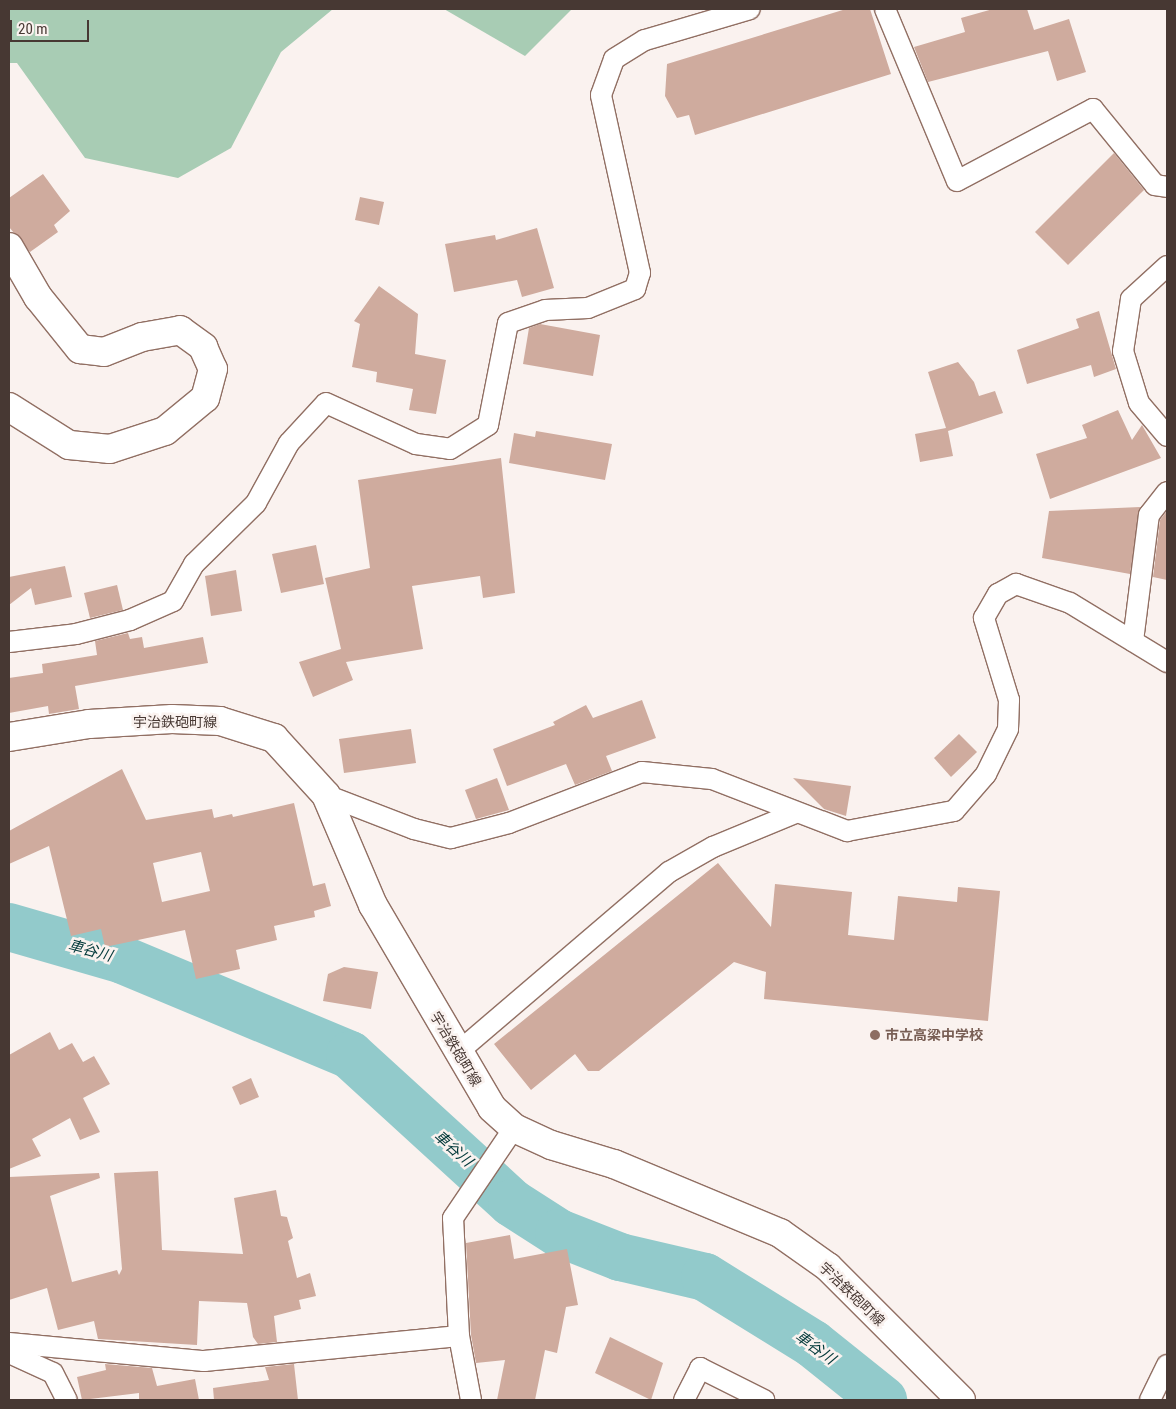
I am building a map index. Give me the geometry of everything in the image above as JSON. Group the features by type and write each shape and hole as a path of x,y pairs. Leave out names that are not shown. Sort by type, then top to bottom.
{"main road":[{"path":"9,247 38,297 80,348 104,352 142,337 180,330 203,347 213,369 205,398 165,430 110,450 69,445 9,407"},
{"name":"宇治鉄砲町線","path":"9,737 89,724 220,721 274,738 326,795 374,905 457,1053 509,1138 717,1203 780,1234 828,1266 961,1400"}],"street":[{"path":"9,642 76,634 130,620 173,601 194,564 256,503 289,443 326,403 416,444 450,449 488,425 508,323 545,310 604,304 635,289 640,273 601,95 614,59 645,40 750,9"},
{"path":"885,9 957,181 1093,109 1155,184 1167,187"},
{"path":"1167,266 1131,299 1123,351 1139,403 1167,436"},
{"path":"1133,641 1149,516 1167,492"},
{"path":"326,795 414,829 452,838 509,823 642,772 712,779 795,813 847,831 954,811 986,774 1008,729 1009,700 984,618 998,594 1016,584 1070,602 1167,662"},
{"path":"457,1053 668,872 713,847 795,813"},
{"path":"471,1400 459,1336 453,1218 509,1138"},
{"path":"9,1344 204,1361 459,1336"},
{"path":"9,1352 53,1373 67,1400"},
{"path":"1150,1400 1167,1365"},
{"path":"684,1400 700,1368 764,1400"}],"green space":[{"path":"9,9 333,9 281,52 231,148 178,178 85,158 17,63 9,63"},
{"path":"444,9 572,9 525,56"}],"building":[{"path":"846,9 870,9 891,74 695,135 689,115 677,118 665,96 667,64"},
{"path":"993,9 1027,9 1034,30 1069,19 1086,72 1057,81 1048,51 928,82 914,47 965,32 961,18"},
{"path":"1114,153 1144,190 1068,265 1035,232"},
{"path":"43,174 70,211 54,225 58,232 30,252 9,227 9,198"},
{"path":"360,197 384,202 379,225 355,220"},
{"path":"537,228 554,288 522,297 517,280 454,292 445,244 495,235 496,240"},
{"path":"379,286 418,314 415,354 446,360 436,414 409,410 413,389 376,382 377,372 352,367 360,324 354,321"},
{"path":"1099,311 1116,369 1094,377 1091,365 1027,384 1017,350 1079,328 1076,319"},
{"path":"540,324 600,335 593,376 523,364 529,328"},
{"path":"958,362 974,382 979,396 995,391 1003,413 948,431 953,456 920,462 915,434 946,428 928,372"},
{"path":"1118,410 1132,440 1142,425 1161,458 1050,499 1036,454 1087,438 1082,425"},
{"path":"536,431 612,444 605,480 509,463 514,433 535,437"},
{"path":"501,458 515,593 483,598 480,576 412,586 423,649 346,662 353,680 313,697 299,662 341,649 325,578 370,568 358,480"},
{"path":"1140,507 1130,574 1042,558 1049,511"},
{"path":"1167,511 1167,580 1153,577 1160,520"},
{"path":"316,545 324,584 281,593 272,554"},
{"path":"65,566 72,597 35,605 31,588 9,605 9,577"},
{"path":"236,570 242,611 211,616 205,576"},
{"path":"117,585 123,610 90,618 84,593"},
{"path":"128,633 130,639 142,637 144,648 203,637 208,663 75,686 79,709 49,714 48,706 9,713 9,678 43,673 42,664 97,655 95,641"},
{"path":"642,700 656,738 606,756 612,771 575,785 566,764 507,786 493,749 555,725 553,722 586,705 593,718"},
{"path":"411,729 416,763 344,773 339,739"},
{"path":"959,734 977,752 951,777 934,758"},
{"path":"122,769 146,820 212,809 214,818 232,814 233,817 294,803 313,886 325,883 331,906 314,911 315,917 274,926 277,940 236,950 240,969 196,979 185,930 105,947 101,929 71,936 49,846 9,864 9,831","holes":["201,852 210,891 162,902 153,863"]},
{"path":"497,778 509,810 476,819 465,790"},
{"path":"793,778 851,786 846,816 824,809"},
{"path":"718,863 771,927 775,884 852,892 848,935 894,940 898,896 957,902 958,887 1000,891 988,1021 764,999 766,972 734,962 599,1071 588,1071 575,1054 531,1090 494,1044"},
{"path":"344,967 378,972 371,1009 323,1001 328,974"},
{"path":"50,1032 59,1050 72,1043 83,1062 94,1056 110,1084 83,1098 100,1132 80,1140 70,1118 32,1139 41,1156 9,1169 9,1055"},
{"path":"251,1078 259,1097 240,1105 232,1087"},
{"path":"158,1171 162,1250 243,1254 234,1198 276,1190 281,1216 287,1217 293,1238 288,1241 297,1278 310,1273 316,1296 299,1300 301,1309 274,1316 277,1342 258,1344 253,1337 247,1303 199,1301 197,1345 98,1339 94,1321 58,1330 47,1288 9,1300 9,1177 99,1173 100,1178 50,1196 72,1282 117,1270 119,1275 122,1269 114,1173"},
{"path":"510,1235 514,1259 567,1249 578,1305 566,1307 557,1353 545,1350 535,1400 497,1400 505,1360 476,1363 471,1335 466,1243"},
{"path":"610,1337 663,1363 651,1400 595,1373"},
{"path":"105,1364 152,1368 157,1386 195,1379 199,1400 139,1400 139,1393 82,1400 77,1377 106,1370"},
{"path":"294,1364 298,1400 214,1400 213,1388 269,1380 265,1367"}],"waterway":[{"name":"車谷川","path":"9,927 123,960 350,1055 512,1203 559,1233 620,1257 705,1277 813,1344 883,1400"}],"place":[{"name":"市立高梁中学校","path":"875,1035"}]}
